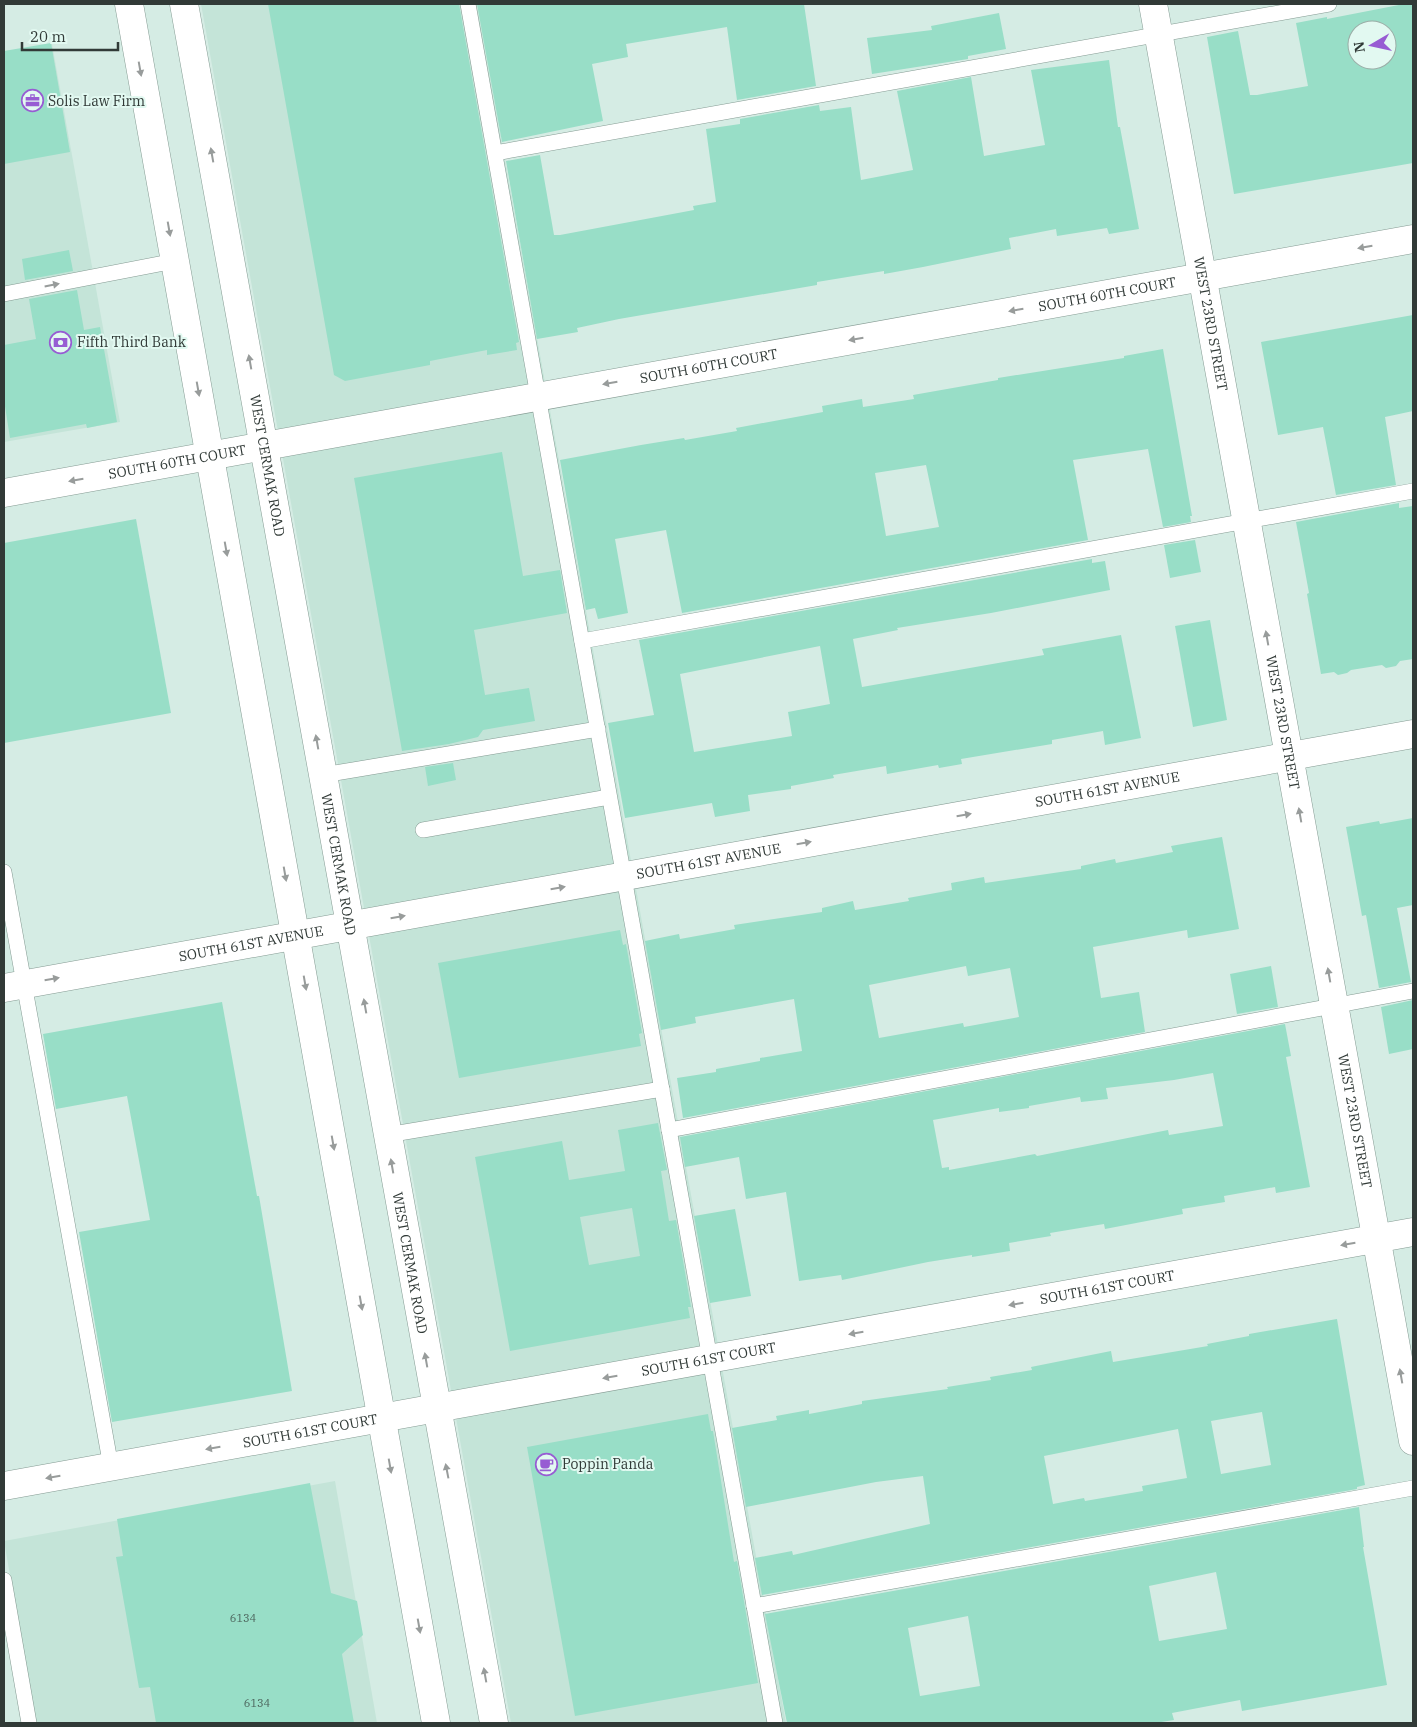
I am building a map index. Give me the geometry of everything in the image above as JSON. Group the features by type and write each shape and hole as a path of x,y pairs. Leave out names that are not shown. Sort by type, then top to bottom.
{"street":[{"path":"129,4 297,935 436,1723"},
{"name":"WEST CERMAK ROAD","path":"184,4 265,445 435,1408 494,1723"},
{"name":"WEST 23RD STREET","path":"1153,4 1413,1441"},
{"name":"SOUTH 60TH COURT","path":"4,493 1413,238"},
{"name":"SOUTH 61ST AVENUE","path":"14,986 1413,734"},
{"name":"SOUTH 61ST COURT","path":"4,1486 1413,1232"}],"lane":[{"path":"468,4 775,1723"},
{"path":"495,153 1330,4"},
{"path":"4,294 175,262"},
{"path":"582,640 1413,491"},
{"path":"323,775 598,729"},
{"path":"423,830 610,797"},
{"path":"4,872 14,986 111,1467"},
{"path":"669,1130 1413,991"},
{"path":"387,1135 662,1089"},
{"path":"754,1606 1413,1488"},
{"path":"4,1580 29,1723"}],"shaded area":[{"path":"201,4 477,4 786,1723 511,1723"},
{"path":"52,44 120,422 4,442 4,52"},
{"path":"335,1481 377,1723 36,1723 4,1541"}],"building":[{"path":"268,4 459,4 519,342 516,343 517,350 487,355 487,350 430,361 430,365 345,381 334,375"},
{"path":"477,4 804,4 816,86 737,100 727,27 626,44 628,57 592,64 603,121 502,142"},
{"path":"1404,4 1413,4 1413,163 1234,194 1207,37 1238,31 1250,95 1257,95 1308,86 1296,23 1327,17 1327,19"},
{"path":"999,13 1006,49 968,56 968,59 872,74 867,38 932,30 931,26"},
{"name":"Solis Law Firm","path":"51,43 70,152 4,164 4,51"},
{"path":"1109,60 1118,127 1120,127 1139,229 1109,234 1107,228 1057,236 1056,229 1009,238 1011,249 884,274 884,271 817,282 817,285 619,319 577,328 578,332 537,339 506,161 540,155 554,235 560,235 694,210 693,206 716,202 706,129 740,124 740,119 819,105 820,111 851,107 861,180 913,170 897,91 971,77 984,156 1045,145 1031,70"},
{"path":"69,250 73,271 25,280 22,259"},
{"name":"Fifth Third Bank","path":"77,290 84,330 100,327 117,422 87,428 86,424 10,438 4,400 4,345 36,339 29,299"},
{"path":"1413,315 1413,411 1385,417 1396,485 1336,495 1323,427 1278,435 1261,342"},
{"path":"1163,349 1192,516 1190,516 1191,522 1163,527 1148,449 1073,460 1088,540 682,613 666,530 615,539 628,613 598,619 595,608 586,610 560,460 641,445 737,431 736,428 823,412 822,406 862,399 863,407 914,399 913,395 998,380 998,378 1124,358 1124,356","holes":["926,465 939,527 886,536 875,473"]},
{"path":"502,452 523,576 560,570 567,613 474,630 485,695 529,688 535,721 483,730 478,737 449,744 402,751 354,478"},
{"path":"1399,503 1399,508 1413,506 1413,659 1400,661 1396,666 1386,668 1382,665 1351,670 1338,675 1334,672 1321,674 1296,522"},
{"path":"136,519 171,713 4,743 4,543"},
{"path":"1195,540 1201,572 1170,578 1164,545"},
{"path":"1092,559 1092,563 1105,561 1110,590 991,613 897,628 898,630 853,639 862,687 1044,655 1042,649 1121,635 1141,738 1105,745 1103,731 1052,740 1052,744 961,759 962,764 939,768 938,765 887,774 886,766 833,775 834,778 791,786 791,789 748,795 750,811 715,817 712,803 625,818 608,723 654,715 639,640","holes":["820,646 830,704 788,712 792,736 694,752 680,674"]},
{"path":"1210,620 1227,720 1193,727 1175,626"},
{"path":"453,763 456,780 428,786 425,767"},
{"path":"1413,818 1413,905 1397,908 1411,982 1379,988 1366,915 1362,916 1346,827 1379,821 1380,824"},
{"path":"1222,837 1239,929 1188,938 1187,930 1093,947 1101,998 1139,992 1145,1032 683,1118 677,1078 716,1072 716,1069 760,1061 760,1058 802,1051 794,999 695,1017 696,1023 661,1030 645,941 679,934 680,939 735,929 734,925 822,912 822,908 853,901 855,910 909,901 908,898 952,890 951,883 984,877 985,883 1081,869 1081,866 1115,859 1116,863 1173,852 1171,846","holes":["966,966 968,976 1010,968 1019,1017 964,1027 963,1023 879,1038 869,985"]},
{"path":"620,930 623,945 626,944 642,1033 639,1034 641,1046 459,1078 438,963"},
{"path":"1271,966 1278,1007 1237,1014 1230,974"},
{"path":"1413,1000 1413,1049 1389,1054 1381,1007"},
{"path":"222,1002 257,1196 259,1196 292,1391 112,1422 79,1232 150,1220 127,1096 56,1109 43,1034"},
{"path":"1285,1024 1291,1056 1286,1057 1310,1187 1276,1193 1275,1187 1224,1196 1225,1202 1182,1209 1183,1214 1105,1229 1104,1224 1050,1233 1051,1236 1009,1243 1010,1251 928,1262 842,1280 841,1275 799,1281 786,1192 746,1199 739,1157 685,1167 680,1137","holes":["1213,1073 1223,1126 1169,1135 1168,1130 1037,1156 1035,1154 949,1170 949,1167 942,1168 933,1120 999,1108 999,1112 1029,1108 1029,1106 1080,1097 1081,1102 1108,1099 1106,1088 1174,1080"]},
{"path":"658,1123 667,1170 661,1171 669,1221 676,1220 691,1307 688,1307 690,1318 510,1351 475,1157 562,1141 569,1180 625,1171 618,1130","holes":["632,1208 640,1256 589,1265 580,1217"]},
{"path":"735,1209 751,1296 710,1303 694,1216"},
{"path":"1337,1319 1365,1485 1357,1487 1357,1489 762,1595 755,1558 792,1551 793,1555 930,1524 923,1476 876,1482 746,1507 732,1428 777,1420 776,1416 809,1410 809,1414 862,1404 862,1401 948,1389 947,1387 991,1380 990,1377 1032,1370 1031,1367 1111,1351 1113,1362 1208,1346 1207,1344 1249,1336 1249,1334","holes":["1262,1412 1271,1465 1221,1474 1211,1421","1178,1429 1187,1478 1142,1486 1143,1491 1085,1501 1084,1498 1053,1504 1044,1456"]},
{"path":"708,1414 711,1431 713,1431 734,1562 737,1561 758,1683 575,1716 527,1447"},
{"path":"310,1483 331,1593 357,1601 363,1635 342,1654 354,1723 156,1723 150,1687 139,1688 116,1557 123,1556 117,1519"},
{"path":"1359,1507 1363,1547 1387,1685 1242,1711 1240,1700 1172,1713 1174,1720 1155,1723 787,1723 765,1614","holes":["1216,1572 1227,1629 1159,1641 1149,1586","968,1616 980,1686 920,1696 908,1628"]}],"place":[{"name":"Solis Law Firm","path":"32,101"},
{"name":"Fifth Third Bank","path":"61,342"},
{"name":"Poppin Panda","path":"546,1464"}]}
